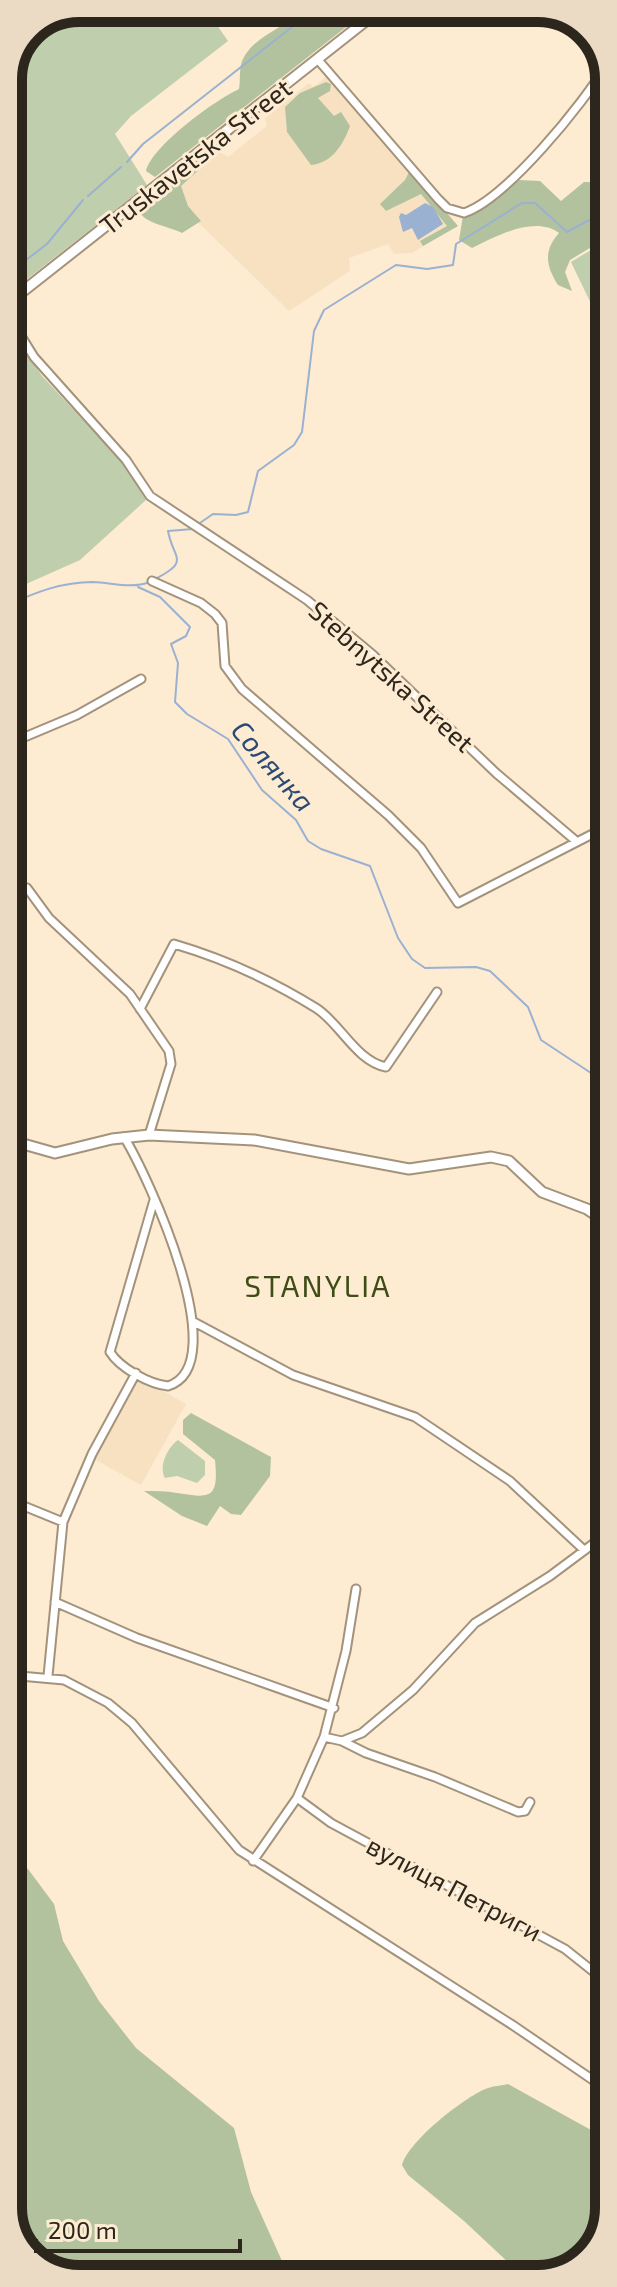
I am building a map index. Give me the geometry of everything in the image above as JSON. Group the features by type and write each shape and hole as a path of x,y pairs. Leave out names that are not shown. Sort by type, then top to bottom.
{"street":[{"name":"Truskavetska Street","path":"22,292 365,22"},
{"path":"319,61 438,199 447,208 464,213 502,189 595,84"},
{"name":"Stebnytska Street","path":"22,338 34,357 126,460 146,492 307,600 373,655 496,773 576,841"},
{"path":"152,581 201,603 215,614 222,623 225,666 242,689 388,815 421,848 445,889 458,903 595,832"},
{"path":"22,738 77,715 141,679"},
{"path":"27,888 49,918 108,973 140,1009 171,1057 149,1135"},
{"path":"140,1009 174,944 237,965 317,1008 360,1051 386,1067 437,992"},
{"path":"22,1144 55,1153 124,1137 149,1135 254,1140 409,1169 502,1158 542,1192 595,1214"},
{"path":"124,1137 139,1162 154,1200 187,1287 194,1322 187,1367 177,1383 160,1385 116,1361 109,1347 154,1200"},
{"path":"194,1322 293,1375 415,1417 510,1481 584,1550"},
{"path":"48,1676 63,1522 92,1454 136,1373"},
{"path":"22,1505 63,1522"},
{"path":"342,1741 362,1733 413,1690 475,1623 550,1576 595,1542"},
{"path":"253,1861 297,1798 324,1737 334,1708 356,1589"},
{"path":"55,1602 137,1638 334,1708"},
{"path":"22,1675 48,1676 89,1691 132,1723 229,1841 253,1861 514,2026 595,2081"},
{"path":"324,1737 342,1741 518,1812 525,1811 530,1802"},
{"name":"вулиця Петриги","path":"297,1798 331,1823 565,1949 595,1973"}],"shaded area":[{"path":"325,78 331,78 458,226 412,253 394,254 388,244 349,258 350,271 289,311 168,193 218,151 228,157 267,126 265,118 309,83 313,87"},
{"path":"139,1378 186,1404 141,1485 94,1459"}],"green space":[{"path":"79,22 215,22 228,41 131,116 115,134 147,185 22,283 23,68 32,47 47,32 57,26"},
{"path":"287,22 352,22 155,177 146,171 172,137 201,113 239,89 244,57 264,37"},
{"path":"326,82 331,84 330,91 318,98 334,116 341,112 350,126 331,157 311,165 287,132 285,107 300,93"},
{"path":"202,160 205,164 181,186 188,206 201,221 182,233 151,222 141,214 137,209"},
{"path":"410,170 458,226 423,246 420,241 447,226 421,194 386,211 380,204 405,180"},
{"path":"519,180 540,181 561,201 584,182 595,182 595,245 570,260 565,272 572,291 558,285 548,259 550,246 559,233 539,226 527,227 472,248 459,240 463,216 477,210"},
{"path":"595,248 595,312 571,262"},
{"path":"22,346 42,376 127,467 146,500 80,560 22,586"},
{"path":"191,1413 271,1457 270,1476 241,1515 231,1514 220,1506 207,1526 182,1516 144,1491 197,1496 210,1493 213,1489 215,1460 183,1434 183,1420"},
{"path":"178,1440 205,1461 205,1475 197,1483 177,1476 165,1478 165,1457"},
{"path":"22,1866 28,1869 54,1904 63,1941 99,2001 136,2048 234,2128 251,2192 286,2265 76,2265 57,2261 34,2243 25,2226 22,2208"},
{"path":"508,2084 595,2132 594,2219 583,2243 560,2261 511,2265 408,2175 402,2165 414,2145 449,2112 492,2087"}],"water":[{"path":"425,203 433,207 443,224 418,240 412,228 403,232 399,217 401,213 406,215"}],"waterway":[{"path":"127,162 143,144 298,22"},
{"path":"88,196 121,167"},
{"path":"22,263 47,244 83,200"},
{"path":"197,525 213,514 248,512 258,471 294,445 302,432 314,331 324,310 396,265 427,269 453,265 456,244 522,203 535,203 567,232 595,217"},
{"path":"155,579 176,563 168,531 193,529"},
{"path":"22,599 71,584 129,585 150,582"},
{"name":"Солянка","path":"138,587 160,597 190,627 186,636 171,644 178,663 175,702 187,714 228,739 262,790 296,820 308,841 321,849 370,866 398,938 412,959 425,968 476,967 490,971 528,1007 541,1040 591,1073 595,1079"}],"district":[{"name":"STANYLIA","path":"318,1287"}]}
